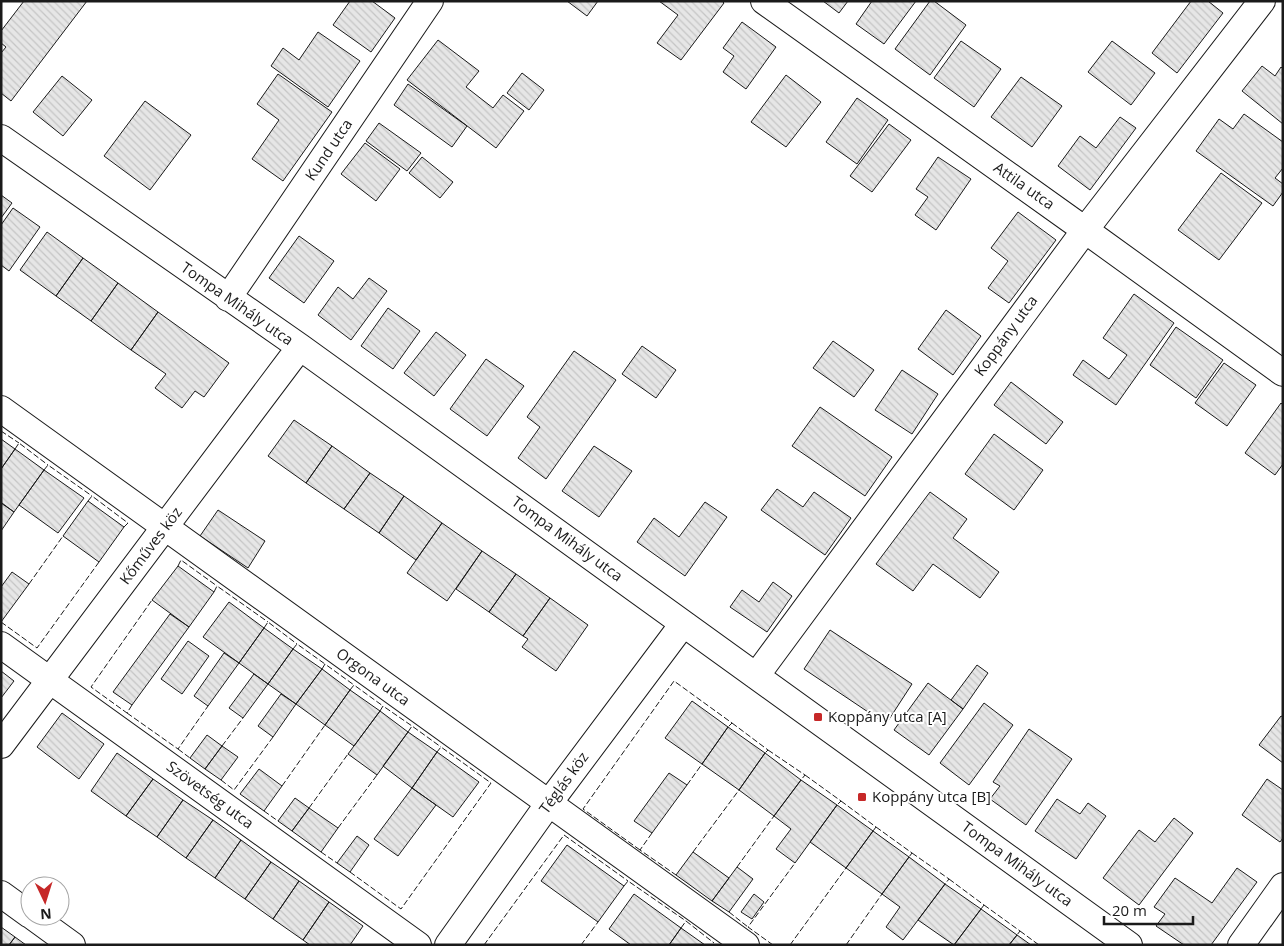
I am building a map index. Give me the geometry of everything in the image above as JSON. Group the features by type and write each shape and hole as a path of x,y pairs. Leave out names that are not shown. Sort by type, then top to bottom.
{"street":[{"name":"Kund utca","path":"228,298 430,1"},
{"name":"Attila utca","path":"764,1 1283,373"},
{"name":"Koppány utca","path":"756,676 1085,230 1262,1"},
{"name":"Tompa Mihály utca","path":"1,138 300,347 1129,945"},
{"name":"Kőműves köz","path":"1,745 300,347"},
{"name":"Orgona utca","path":"1,409 746,945"},
{"name":"Téglás köz","path":"448,945 549,803 683,624"},
{"name":"Szövetség utca","path":"1,645 418,945"},
{"path":"1241,945 1283,886"},
{"path":"1,894 20,907"},
{"path":"46,926 72,945"}],"building":[{"path":"24,1 87,1 11,101 1,93 1,53 6,47 1,43 1,31"},
{"path":"350,1 372,1 395,18 371,52 333,25"},
{"path":"567,1 598,1 587,16"},
{"path":"659,1 722,1 724,3 681,60 657,43 678,15"},
{"path":"823,1 848,1 839,13"},
{"path":"872,1 916,1 884,44 856,24"},
{"path":"930,1 934,1 966,25 930,75 895,49"},
{"path":"1191,1 1208,1 1223,13 1177,73 1152,53"},
{"path":"742,22 776,47 746,89 723,72 734,56 723,48"},
{"path":"318,32 360,61 328,107 271,66 283,48 299,60"},
{"path":"438,40 479,71 466,87 493,108 503,95 524,111 496,148 407,80"},
{"path":"961,41 1001,69 974,107 934,78"},
{"path":"1112,41 1155,73 1131,105 1088,72"},
{"path":"1262,66 1275,76 1281,67 1283,69 1283,124 1242,91"},
{"path":"522,73 544,90 529,110 507,93"},
{"path":"278,74 332,112 283,181 252,159 279,120 257,104"},
{"path":"786,75 821,102 786,147 751,122"},
{"path":"62,76 92,100 63,136 33,112"},
{"path":"1021,77 1062,106 1032,147 991,117"},
{"path":"408,84 467,126 452,147 394,105"},
{"path":"857,98 888,120 857,164 826,142"},
{"path":"145,101 191,135 150,190 104,156"},
{"path":"1244,114 1283,142 1283,168 1275,178 1283,184 1283,192 1273,206 1196,151 1219,119 1233,129"},
{"path":"1120,117 1136,128 1090,190 1058,166 1080,136 1096,148"},
{"path":"379,123 421,153 407,171 366,141"},
{"path":"889,124 911,140 872,192 850,176"},
{"path":"365,143 400,169 376,201 341,174"},
{"path":"422,157 453,182 440,198 409,173"},
{"path":"938,157 971,179 936,230 915,215 928,197 916,189"},
{"path":"1221,173 1262,203 1219,260 1178,230"},
{"path":"1,195 12,203 1,218"},
{"path":"13,208 40,227 9,271 1,265 1,225"},
{"path":"1018,212 1056,240 1009,303 988,288 1008,261 991,248"},
{"path":"47,232 83,258 56,296 20,270"},
{"path":"299,236 334,261 304,303 269,278"},
{"path":"83,258 118,283 91,321 56,296"},
{"path":"369,278 387,291 351,340 318,315 338,287 353,299"},
{"path":"118,283 158,312 131,350 91,321"},
{"path":"1134,294 1174,323 1116,405 1073,375 1083,360 1109,379 1127,355 1103,338"},
{"path":"388,308 420,331 393,369 361,346"},
{"path":"946,310 981,336 953,375 918,349"},
{"path":"158,312 229,363 204,397 195,391 182,408 155,388 166,374 131,350"},
{"path":"1176,327 1223,360 1196,398 1150,365"},
{"path":"436,332 466,355 434,396 404,373"},
{"path":"833,341 874,370 854,397 813,368"},
{"path":"642,346 676,370 656,398 622,374"},
{"path":"574,351 616,380 546,479 518,458 540,427 527,417"},
{"path":"486,359 524,386 487,436 450,409"},
{"path":"1224,363 1256,385 1227,426 1195,403"},
{"path":"902,370 938,394 912,434 875,410"},
{"path":"1011,382 1063,422 1046,444 994,405"},
{"path":"1281,403 1283,405 1283,464 1275,475 1245,453"},
{"path":"820,407 892,457 865,496 792,446"},
{"path":"294,420 332,446 306,483 268,456"},
{"path":"994,434 1043,470 1014,510 965,474"},
{"path":"1,439 15,449 1,469"},
{"path":"332,446 370,473 344,509 306,483"},
{"path":"594,446 632,471 599,517 562,491"},
{"path":"15,449 44,470 14,512 1,503 1,469"},
{"path":"44,470 84,498 58,533 19,505"},
{"path":"370,473 404,496 379,533 344,509"},
{"path":"777,489 803,507 814,492 851,518 825,555 761,510"},
{"path":"930,492 967,519 953,538 999,572 980,598 933,564 913,591 876,564"},
{"path":"404,496 442,523 416,560 379,533"},
{"path":"88,501 124,527 99,562 63,536"},
{"path":"705,502 727,517 685,576 637,542 654,518 679,537"},
{"path":"1,504 14,512 1,531"},
{"path":"218,510 265,541 248,568 200,536"},
{"path":"442,523 482,551 447,601 407,573"},
{"path":"482,551 516,574 489,612 456,589"},
{"path":"178,566 214,592 189,627 152,600"},
{"path":"12,572 29,584 1,622 1,587"},
{"path":"516,574 550,598 523,636 489,612"},
{"path":"773,582 792,596 767,632 730,607 742,590 759,602"},
{"path":"550,598 588,625 556,671 522,647 528,639 523,636"},
{"path":"229,602 264,628 239,663 203,637"},
{"path":"170,614 189,627 132,705 113,692"},
{"path":"264,628 293,649 268,684 239,663"},
{"path":"830,630 912,684 886,724 804,669"},
{"path":"188,641 209,656 182,694 161,679"},
{"path":"293,649 322,669 296,704 268,684"},
{"path":"224,653 239,663 208,706 194,696"},
{"path":"977,665 988,673 963,709 951,700"},
{"path":"322,669 350,690 325,725 296,704"},
{"path":"1,671 14,681 1,698"},
{"path":"254,674 268,684 243,718 229,708"},
{"path":"928,683 963,709 929,755 894,730"},
{"path":"350,690 380,711 354,746 325,725"},
{"path":"281,694 296,704 273,737 258,726"},
{"path":"692,701 728,727 702,764 665,738"},
{"path":"984,703 1013,725 969,785 940,763"},
{"path":"380,711 408,732 377,775 348,754"},
{"path":"62,713 104,744 79,779 37,747"},
{"path":"1281,716 1283,717 1283,763 1259,745"},
{"path":"728,727 765,753 739,790 702,764"},
{"path":"1029,729 1072,759 1026,825 990,799 1000,786 993,782"},
{"path":"408,732 437,752 412,788 383,766"},
{"path":"207,735 222,746 205,769 190,758"},
{"path":"222,746 238,757 221,780 205,769"},
{"path":"437,752 479,782 453,817 412,788"},
{"path":"117,753 153,779 126,816 91,791"},
{"path":"765,753 801,780 774,816 739,790"},
{"path":"259,769 282,786 264,811 240,794"},
{"path":"669,773 687,785 652,833 634,821"},
{"path":"153,779 183,800 157,837 126,816"},
{"path":"1267,779 1283,790 1283,838 1280,842 1242,815"},
{"path":"801,780 837,805 795,863 776,849 791,829 774,816"},
{"path":"412,788 436,805 398,856 374,839"},
{"path":"295,798 309,808 292,831 278,821"},
{"path":"1057,799 1080,814 1088,803 1106,816 1076,859 1035,831"},
{"path":"183,800 213,820 186,858 157,837"},
{"path":"837,805 873,831 846,868 810,842"},
{"path":"309,808 338,828 321,852 292,831"},
{"path":"1174,818 1193,833 1139,905 1103,878 1139,830 1155,842"},
{"path":"213,820 241,840 215,878 186,858"},
{"path":"873,831 909,857 882,894 846,868"},
{"path":"357,836 369,845 350,872 337,863"},
{"path":"241,840 271,862 245,899 215,878"},
{"path":"567,845 624,886 598,922 541,881"},
{"path":"693,852 729,878 712,901 676,875"},
{"path":"909,857 945,884 903,940 886,927 900,907 882,894"},
{"path":"271,862 299,881 273,919 245,899"},
{"path":"737,867 753,879 729,912 712,901"},
{"path":"1237,868 1257,882 1211,945 1184,945 1156,926 1165,914 1154,907 1175,878 1212,903"},
{"path":"299,881 329,902 303,940 273,919"},
{"path":"945,884 981,909 954,945 918,920"},
{"path":"634,894 681,928 669,945 631,945 609,929"},
{"path":"754,894 764,902 752,919 741,912"},
{"path":"329,902 363,926 350,945 310,945 303,940"},
{"path":"981,909 1017,935 1009,945 954,945"},
{"path":"1,927 15,937 9,945 1,945"},
{"path":"681,928 705,945 669,945"},
{"path":"1017,935 1031,945 1009,945"},
{"path":"15,937 26,945 9,945"}],"fence":[{"path":"1,431 19,443"},
{"path":"15,449 19,443 48,465"},
{"path":"44,470 48,465 92,496"},
{"path":"88,501 92,496 128,523 124,527"},
{"path":"29,584 63,536"},
{"path":"178,566 181,560 217,586"},
{"path":"1,622 37,648 99,562"},
{"path":"214,592 217,586 268,622"},
{"path":"132,705 127,713 91,687 152,600"},
{"path":"264,628 268,622 297,644"},
{"path":"293,649 297,644 325,664"},
{"path":"322,669 325,664 354,685"},
{"path":"640,850 583,809 674,681 732,723 728,727"},
{"path":"350,690 354,685 383,706"},
{"path":"127,713 178,749 208,706"},
{"path":"380,711 383,706 412,726"},
{"path":"222,746 243,718"},
{"path":"732,723 768,750 765,753"},
{"path":"282,786 325,725"},
{"path":"408,732 412,726 441,747"},
{"path":"221,780 234,790 273,737"},
{"path":"350,872 401,909 491,783 441,747 437,752"},
{"path":"178,749 190,758"},
{"path":"768,750 805,775 801,780"},
{"path":"309,808 348,754"},
{"path":"687,785 702,764"},
{"path":"338,828 377,775"},
{"path":"805,775 841,801 837,805"},
{"path":"693,852 739,790"},
{"path":"841,801 876,827 873,831"},
{"path":"264,811 278,821"},
{"path":"737,867 774,816"},
{"path":"876,827 912,853 909,857"},
{"path":"652,833 640,850 676,875"},
{"path":"484,945 564,835 628,881"},
{"path":"321,852 337,863"},
{"path":"912,853 949,879 945,884"},
{"path":"773,945 748,927 795,863"},
{"path":"790,945 846,868"},
{"path":"949,879 984,905 981,909"},
{"path":"624,886 628,881 686,921"},
{"path":"846,945 882,894"},
{"path":"984,905 1020,931 1017,935"},
{"path":"729,912 748,927"},
{"path":"681,928 686,921 714,943"},
{"path":"581,945 598,922"},
{"path":"1020,931 1039,945"}],"place":[{"name":"Koppány utca [A]","path":"818,717"},
{"name":"Koppány utca [B]","path":"862,797"}]}
